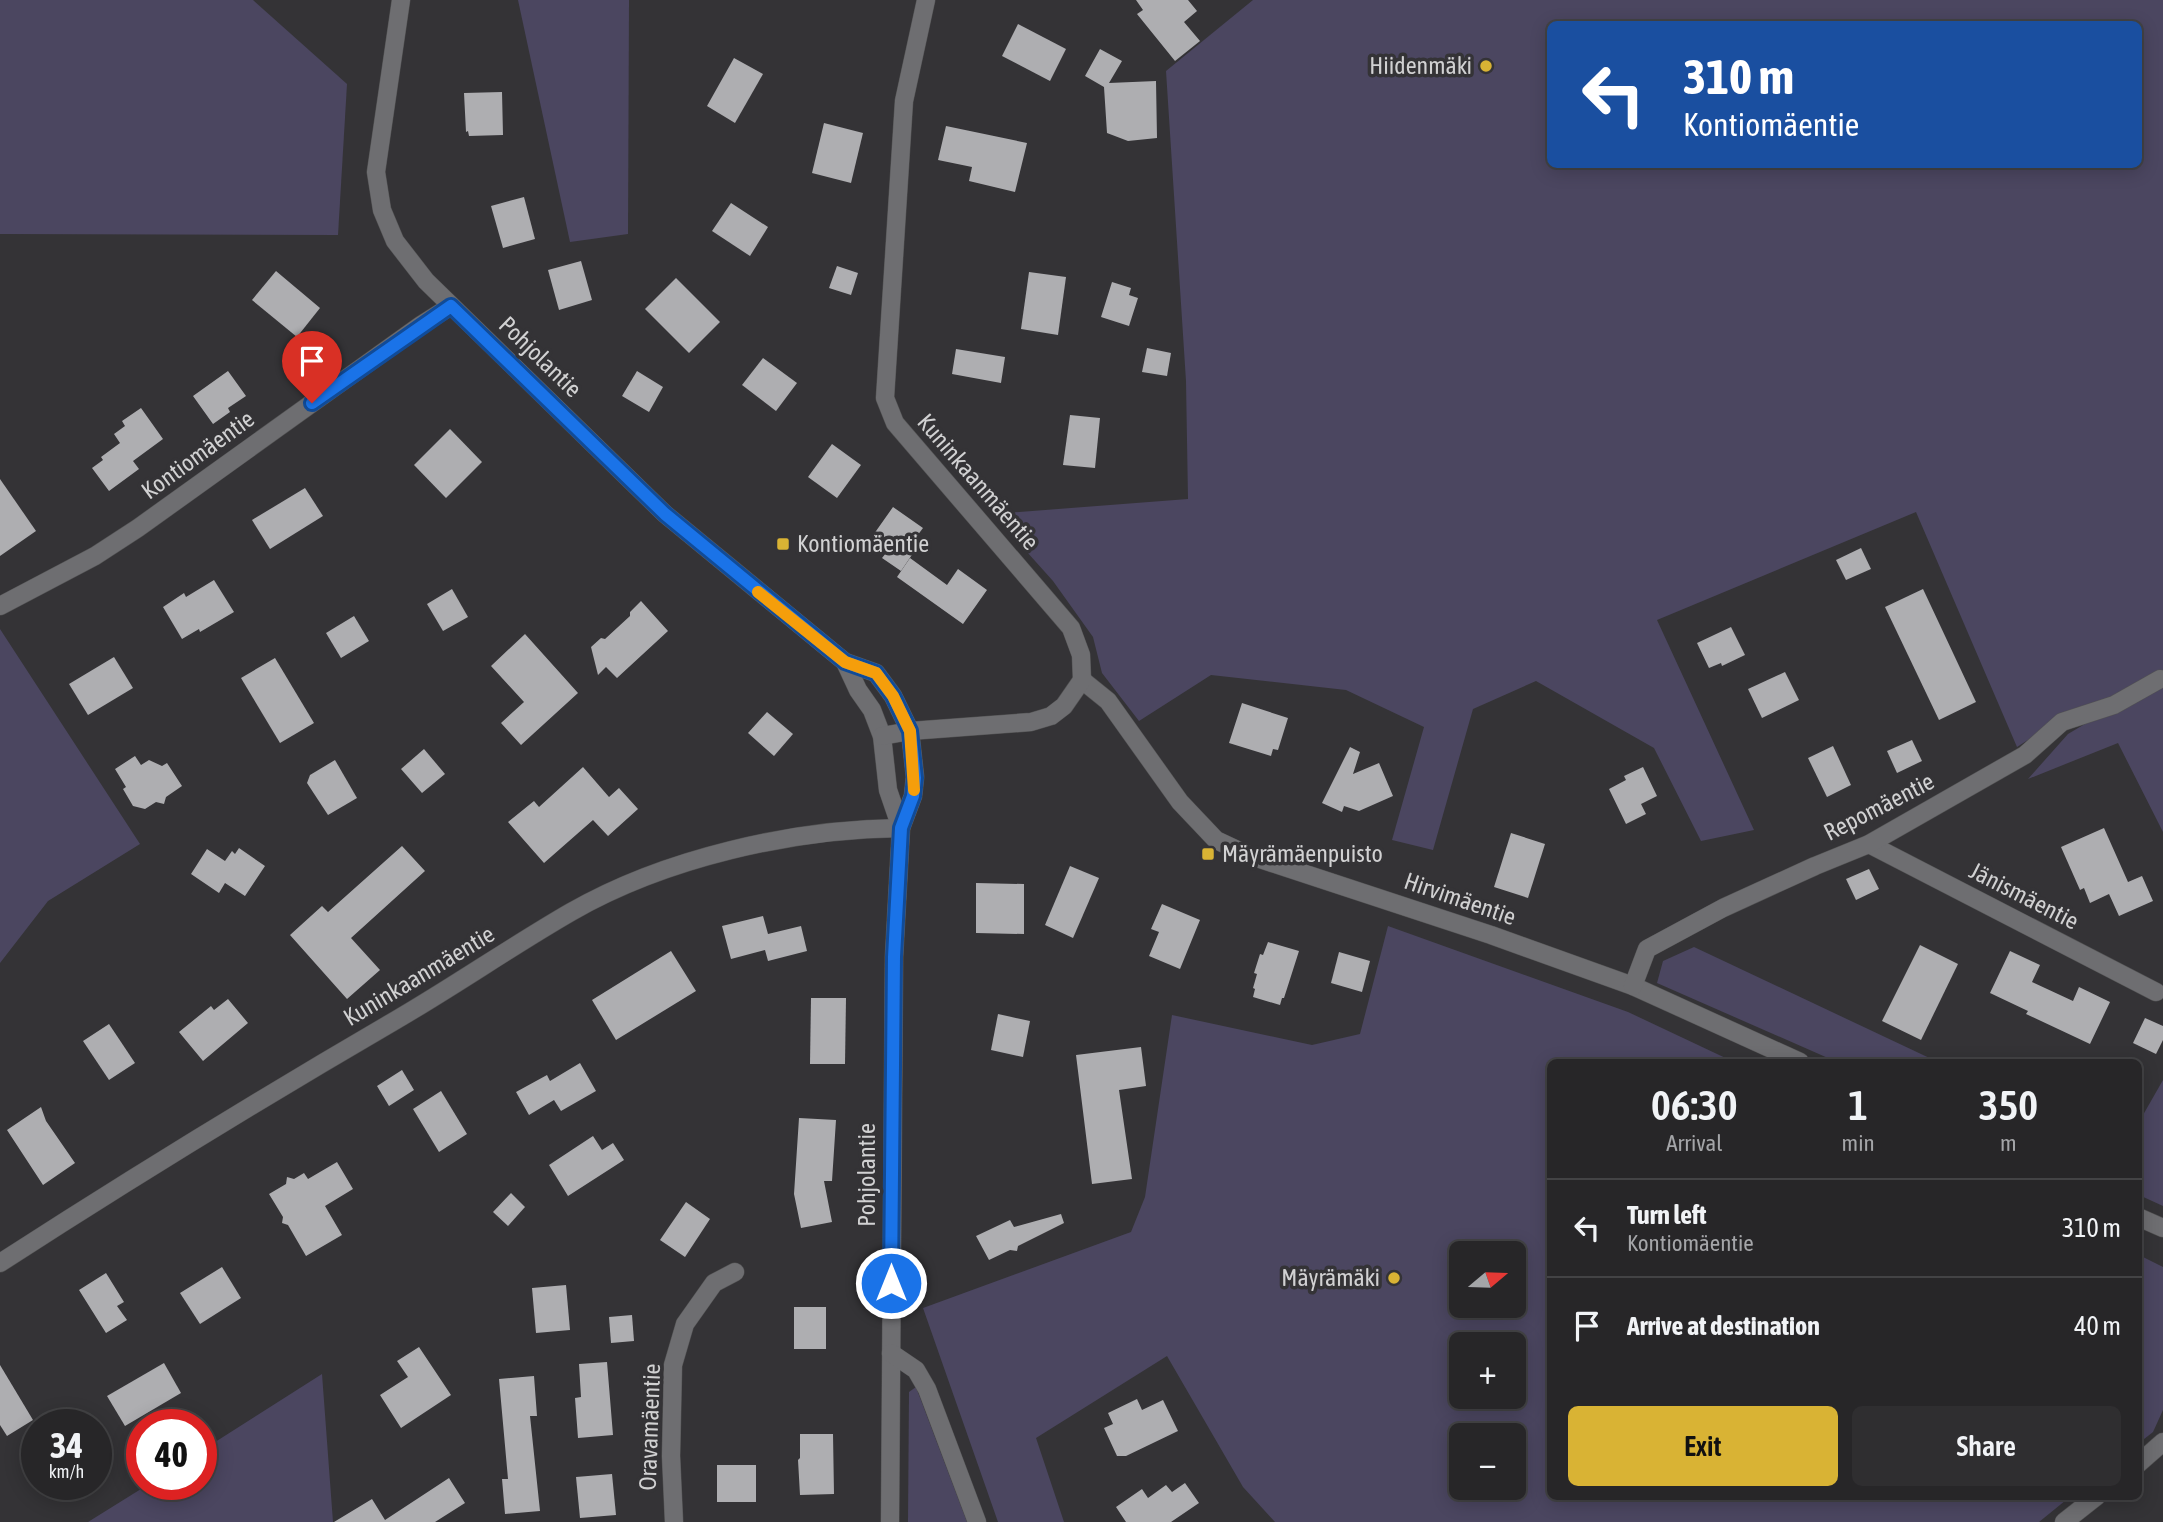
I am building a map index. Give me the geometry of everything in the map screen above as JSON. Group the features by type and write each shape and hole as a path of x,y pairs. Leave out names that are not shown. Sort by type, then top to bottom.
{"street":[{"name":"Pohjolantie","path":"401,0 376,172 382,211 395,241 426,281 665,514 845,662 876,673 893,696 910,731 915,778 913,796 901,828 894,957 890,1522"},
{"name":"Kuninkaanmäentie","path":"926,0 904,101 885,398 895,423 1071,628 1081,655 1082,680"},
{"name":"Kontiomäentie","path":"0,606 95,556 138,528 451,306"},
{"name":"Pohjolantie","path":"845,662 858,690 872,710 882,736 888,790 901,828"},
{"name":"Repomäentie","path":"1633,986 1647,949 1723,908 1869,844 2025,755 2062,722 2114,705 2160,679"},
{"path":"882,736 910,731 1031,722 1051,716 1064,706 1082,680"},
{"name":"Hirvimäentie","path":"1082,680 1108,701 1180,802 1216,839 1248,855 1491,935 1633,986 1793,1059"},
{"name":"Kuninkaanmäentie","path":"0,1263 573,911 621,887 645,876 778,840 860,828 901,828"},
{"name":"Jänismäentie","path":"1869,844 2156,992"},
{"path":"2142,1218 2163,1228"},
{"name":"Oravamäentie","path":"674,1522 671,1456 673,1365 685,1324 713,1283 735,1272"},
{"path":"891,1353 916,1370 928,1390 977,1522"},
{"path":"2142,1460 2163,1442"},
{"path":"2064,1522 2092,1500"}],"shaded area":[{"path":"0,0 253,0 347,84 338,235 0,234"},
{"path":"518,0 629,0 628,234 570,242"},
{"path":"1253,0 2163,0 2163,832 2118,743 2028,779 2068,734 2115,706 2062,718 2017,747 1916,512 1657,620 1754,830 1701,841 1654,748 1536,681 1473,709 1433,850 1392,840 1424,727 1346,690 1211,675 1139,721 1102,673 1093,637 1053,581 993,514 1188,499 1186,381 1166,71"},
{"path":"0,629 140,844 48,901 0,963"},
{"path":"1388,926 1628,1012 1728,1059 1547,1059 1547,1500 2066,1500 2039,1522 1275,1522 1243,1487 1167,1356 1036,1438 1064,1522 998,1522 923,1308 1131,1232 1145,1197 1172,1015 1312,1045 1360,1034"},
{"path":"1694,947 1932,1059 1830,1059 1657,983 1663,961"},
{"path":"2163,1080 2163,1206 2142,1196 2142,1117"},
{"path":"2142,1256 2163,1267 2163,1410 2153,1432 2142,1441"},
{"path":"322,1374 333,1522 88,1522 126,1498 217,1500 217,1441"},
{"path":"916,1387 967,1522 908,1522 909,1392"}],"building":[{"path":"1136,0 1188,0 1197,11 1184,22 1200,41 1175,61 1137,14 1143,10"},
{"path":"1018,24 1066,49 1050,81 1002,56"},
{"path":"1100,49 1122,61 1109,83 1156,81 1157,138 1128,141 1107,133 1104,87 1085,76"},
{"path":"734,58 763,74 735,123 707,106"},
{"path":"502,92 503,135 469,136 468,131 466,132 464,93"},
{"path":"824,123 863,133 851,183 812,173"},
{"path":"946,126 1027,143 1015,192 969,181 972,167 938,160"},
{"path":"524,197 535,239 503,248 491,206"},
{"path":"731,203 768,227 750,256 712,231"},
{"path":"581,261 592,300 559,310 548,270"},
{"path":"837,266 858,273 851,295 829,288"},
{"path":"276,271 320,308 297,337 252,300"},
{"path":"1029,272 1066,277 1058,335 1021,329"},
{"path":"676,278 720,322 689,353 645,309"},
{"path":"1112,282 1131,288 1129,295 1138,298 1129,326 1101,317"},
{"path":"1147,348 1171,353 1167,376 1142,372"},
{"path":"956,349 1005,357 1001,383 952,374"},
{"path":"763,358 797,383 776,411 742,385"},
{"path":"228,371 246,396 228,408 230,412 213,424 193,396"},
{"path":"637,371 663,387 649,412 622,396"},
{"path":"141,408 163,439 133,461 139,469 109,491 92,468 103,460 101,457 120,443 114,434 125,426 122,421"},
{"path":"1070,415 1100,418 1095,468 1063,465"},
{"path":"450,429 482,462 446,498 414,465"},
{"path":"832,444 861,465 837,498 808,477"},
{"path":"0,479 36,531 0,556"},
{"path":"305,488 323,516 270,549 252,520"},
{"path":"893,507 923,528 917,536 922,540 901,571 882,558 886,553 869,541"},
{"path":"1861,548 1871,569 1846,580 1836,560"},
{"path":"910,558 947,585 958,569 987,590 963,624 897,577"},
{"path":"214,580 234,612 182,639 163,607 184,593 186,597"},
{"path":"452,589 468,617 443,631 427,604"},
{"path":"1923,589 1976,702 1939,720 1885,607"},
{"path":"641,601 668,631 617,678 606,667 598,675 591,647 601,638 605,639 630,616 630,612"},
{"path":"354,616 369,641 341,658 326,633"},
{"path":"1731,627 1745,655 1722,666 1721,663 1709,668 1697,643"},
{"path":"525,634 578,693 521,745 501,723 524,702 491,666"},
{"path":"114,657 133,688 88,715 69,684"},
{"path":"275,658 314,723 280,743 241,678"},
{"path":"1785,672 1799,700 1762,718 1748,689"},
{"path":"1242,703 1288,718 1278,750 1273,749 1271,756 1229,743"},
{"path":"767,712 793,734 774,756 748,733"},
{"path":"1912,740 1922,761 1897,773 1887,751"},
{"path":"1833,746 1851,785 1827,797 1808,758"},
{"path":"1350,747 1360,752 1353,774 1379,763 1393,796 1359,811 1344,806 1342,812 1322,803"},
{"path":"424,749 445,774 422,793 401,769"},
{"path":"135,756 141,765 149,760 162,766 167,763 182,786 166,797 164,804 156,802 145,809 133,806 115,769"},
{"path":"335,760 357,798 328,815 307,783 310,775"},
{"path":"583,767 609,797 619,788 638,809 608,836 593,820 544,863 508,822 534,801 539,807"},
{"path":"1643,767 1657,796 1641,804 1646,814 1626,824 1609,789 1626,780 1624,776"},
{"path":"2104,828 2128,882 2142,876 2153,901 2119,916 2109,894 2090,903 2084,888 2080,890 2061,847"},
{"path":"1511,833 1545,844 1528,898 1494,887"},
{"path":"402,846 425,871 351,938 380,970 347,999 290,935 322,906 328,912"},
{"path":"239,848 265,866 245,896 225,883 219,893 191,874 207,849 225,861 232,851 235,854"},
{"path":"1070,866 1099,878 1073,938 1045,925"},
{"path":"1869,869 1879,889 1856,900 1846,879"},
{"path":"976,883 1024,884 1024,934 976,933"},
{"path":"1162,904 1200,920 1180,969 1149,956 1159,932 1151,929"},
{"path":"763,916 768,934 801,926 807,951 768,961 765,950 731,959 722,926"},
{"path":"1268,942 1299,951 1280,1005 1253,997 1257,974 1254,973 1260,954 1263,955"},
{"path":"1920,945 1958,964 1921,1040 1882,1021"},
{"path":"671,951 696,991 616,1040 592,1000"},
{"path":"2010,951 2040,965 2032,982 2073,1001 2079,987 2110,1002 2090,1044 2026,1014 2028,1011 1990,993"},
{"path":"1339,952 1370,961 1362,992 1331,983"},
{"path":"811,998 846,998 845,1064 810,1064"},
{"path":"228,999 248,1023 203,1061 179,1032 211,1006 214,1010"},
{"path":"998,1014 1030,1021 1023,1057 991,1050"},
{"path":"2145,1018 2163,1026 2163,1040 2156,1054 2133,1043"},
{"path":"109,1024 135,1063 109,1080 83,1041"},
{"path":"1141,1047 1146,1086 1119,1090 1132,1179 1092,1184 1076,1055"},
{"path":"580,1063 596,1091 561,1111 554,1100 529,1115 516,1092 547,1075 550,1081"},
{"path":"402,1070 414,1090 389,1106 377,1086"},
{"path":"441,1091 467,1134 439,1152 413,1109"},
{"path":"41,1107 46,1121 75,1163 43,1185 7,1130"},
{"path":"799,1118 836,1120 832,1181 824,1181 832,1222 801,1228 794,1194"},
{"path":"593,1136 602,1150 613,1143 624,1160 568,1196 549,1165"},
{"path":"337,1162 353,1189 325,1206 342,1235 306,1256 288,1225 282,1223 283,1217 269,1194 286,1184 287,1177 294,1179 304,1173 308,1179"},
{"path":"511,1193 525,1207 508,1226 493,1212"},
{"path":"686,1202 710,1219 685,1257 660,1240"},
{"path":"1061,1214 1064,1223 1018,1246 1017,1251 1010,1250 989,1260 976,1236 1010,1220 1014,1227"},
{"path":"222,1267 241,1298 200,1324 180,1293"},
{"path":"106,1273 124,1302 117,1306 127,1320 106,1333 79,1290"},
{"path":"566,1285 570,1330 536,1333 532,1288"},
{"path":"794,1307 826,1307 826,1349 794,1349"},
{"path":"632,1315 634,1341 611,1343 609,1317"},
{"path":"419,1347 451,1395 401,1428 380,1395 408,1377 397,1361"},
{"path":"607,1362 613,1435 578,1438 575,1398 581,1397 579,1364"},
{"path":"164,1363 181,1393 154,1409 126,1409 125,1426 107,1396"},
{"path":"0,1365 26,1409 21,1409 21,1427 7,1436 0,1425"},
{"path":"534,1376 537,1416 530,1416 540,1511 505,1514 502,1479 508,1479 499,1379"},
{"path":"1137,1399 1142,1410 1163,1400 1178,1431 1126,1456 1117,1456 1104,1428 1113,1424 1108,1413"},
{"path":"800,1434 833,1434 834,1494 800,1495"},
{"path":"717,1465 756,1465 756,1502 717,1502"},
{"path":"612,1474 616,1515 580,1518 576,1477"},
{"path":"449,1478 465,1503 435,1522 334,1522 372,1499 385,1520"},
{"path":"1185,1483 1199,1503 1171,1522 1126,1522 1116,1507 1142,1489 1148,1498 1166,1485 1172,1492"}],"slow traffic":[{"path":"758,592 845,662 876,673 893,696 910,731 914,790"}],"place":[{"name":"Hiidenmäki","path":"1486,66"},
{"name":"Kontiomäentie","path":"783,544"},
{"name":"Mäyrämäenpuisto","path":"1208,854"},
{"name":"Mäyrämäki","path":"1394,1278"}],"route":[{"path":"312,403 451,306 665,514 845,662 876,673 893,696 910,731 915,778 913,796 901,828 894,957 891,1283"}]}
